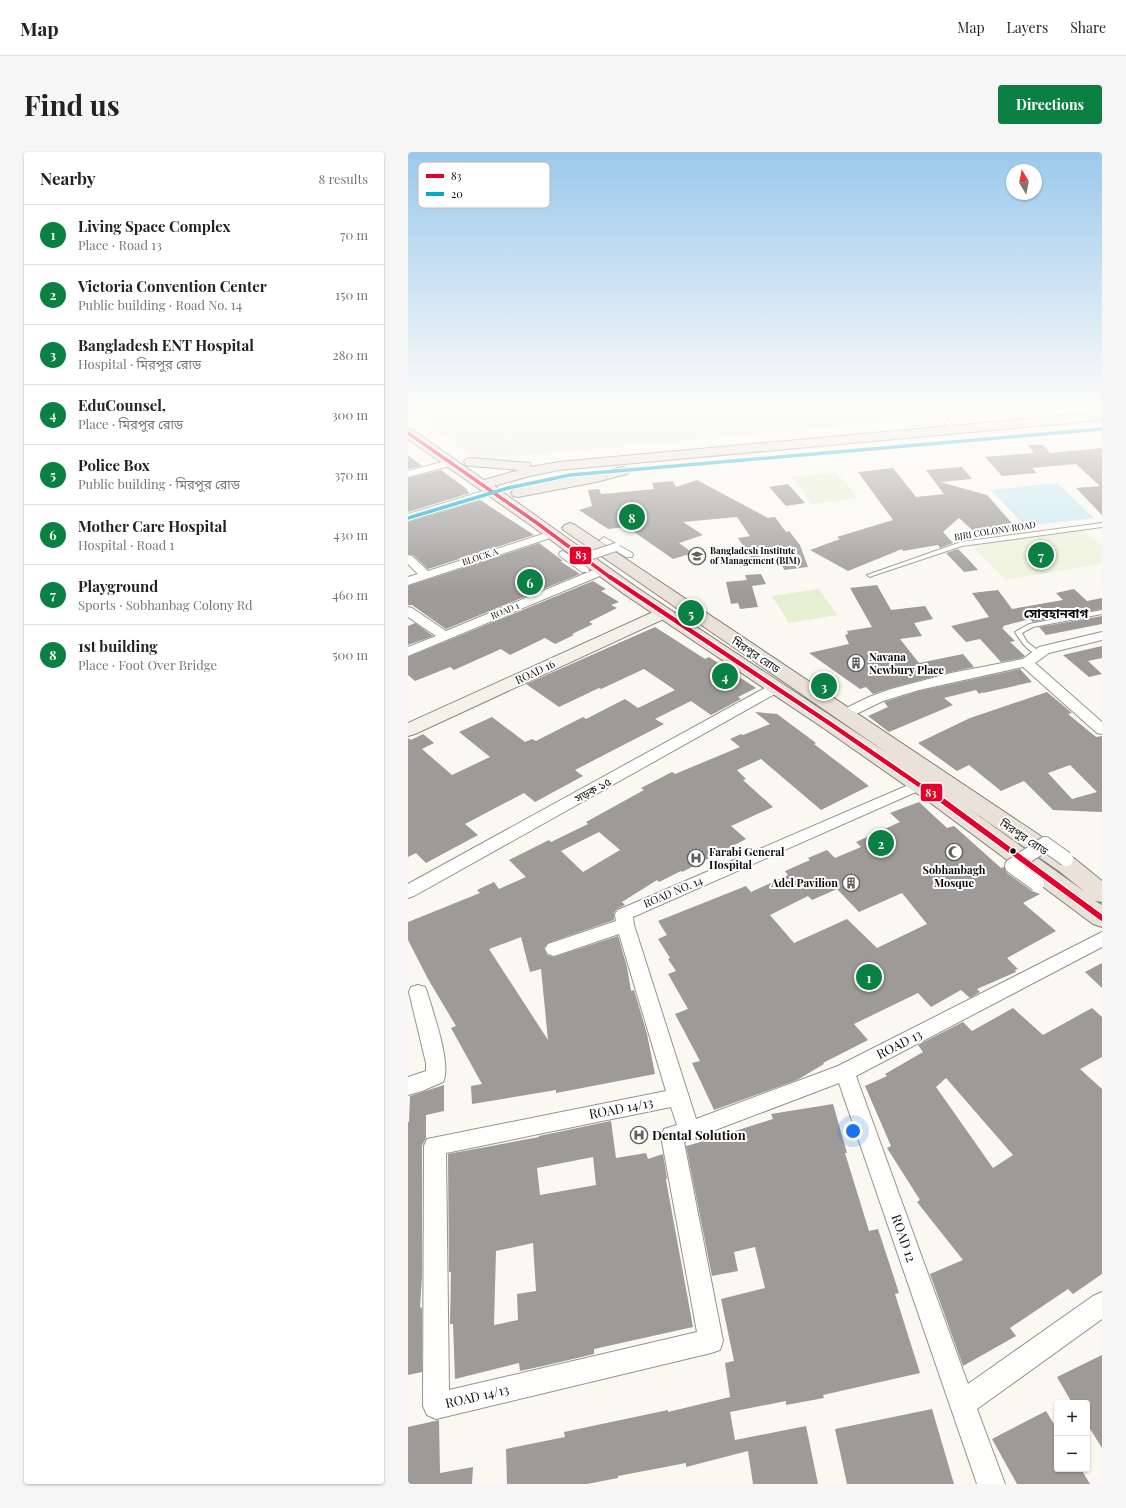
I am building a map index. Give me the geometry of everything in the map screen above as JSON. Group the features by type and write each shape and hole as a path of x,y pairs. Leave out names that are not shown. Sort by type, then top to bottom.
{"highway":[{"name":"মিরপুর রোড","path":"461,468 501,487 845,714 1102,918"},
{"name":"মিরপুর রোড","path":"478,468 594,570 777,687 920,785 952,798 1067,865 1102,894"},
{"path":"501,487 545,468"},
{"path":"501,487 544,486 595,479 622,470 644,468"},
{"path":"657,609 681,605"}],"main road":[{"name":"ROAD 16","path":"408,730 438,709 657,609"},
{"name":"ROAD 16","path":"408,715 438,709"}],"street":[{"path":"408,474 430,468"},
{"path":"408,518 501,487"},
{"name":"BLOCK A","path":"408,581 552,534"},
{"path":"604,540 629,555"},
{"path":"574,561 616,547"},
{"path":"563,554 594,570"},
{"path":"408,558 426,575"},
{"name":"ROAD 1","path":"408,652 594,570"},
{"path":"408,611 445,636"},
{"path":"845,714 877,698 966,674 1026,662 1033,660 1038,653 1044,650 1102,636"},
{"path":"1026,662 1102,730"},
{"name":"সড়ক ১৫","path":"408,892 777,687"},
{"name":"ROAD NO. 14","path":"625,925 624,914 920,785"},
{"path":"1037,884 1012,866 1045,844 1066,859"},
{"path":"554,949 625,925 688,1131"},
{"name":"ROAD 13","path":"688,1131 845,1072 1102,939"},
{"path":"408,1086 416,1085 436,1076 436,1063 418,992"},
{"name":"ROAD 12","path":"845,1072 991,1484"},
{"name":"ROAD 14/13","path":"678,1097 435,1146 436,1406 711,1341 672,1136 688,1131"},
{"path":"962,1404 1102,1304"}],"lane":[{"name":"BJRI COLONY ROAD","path":"870,575 961,544 1102,525"},
{"path":"1038,653 1025,643 1018,632 1031,625 1102,612"}],"green space":[{"path":"836,472 858,498 812,504 792,477"},
{"path":"1081,529 1102,546 1102,564 1006,580 972,546"},
{"path":"819,589 837,615 789,623 772,596"}],"water":[{"path":"1057,483 1094,518 1025,526 991,490"}],"building":[{"path":"893,468 916,497 944,494 926,470 963,468 972,479 940,482 987,495 1019,531 980,537 959,518 943,532 953,543 940,548 938,545 903,551 902,549 848,571 810,550 840,539 837,537 893,520 858,472"},
{"path":"995,468 1032,468 1037,473 1002,476"},
{"path":"1081,468 1102,468 1102,515 1076,488 1100,486"},
{"path":"441,470 470,493 408,512 408,478"},
{"path":"697,480 768,518 775,517 786,532 789,531 800,545 808,567 784,570 778,554 751,558 738,538 750,536 737,517 683,522 703,535 679,543 693,553 673,559 627,527 608,529 579,510 592,506 588,490 599,489 601,494 614,493 654,489 652,483 673,481 676,487"},
{"path":"788,484 805,503 786,506 769,487"},
{"path":"480,500 534,535 428,569 413,555 408,554 408,522"},
{"path":"539,543 563,561 560,561 580,574 446,629 412,605 408,605 408,586"},
{"path":"958,549 978,570 964,572 946,553"},
{"path":"761,574 766,584 752,586 758,607 740,609 738,603 731,604 726,582 747,580 745,575"},
{"path":"593,581 606,589 601,591 619,602 611,605 617,608 589,622 593,624 572,634 574,635 555,644 545,638 510,655 501,649 454,670 450,667 415,681 408,675 408,657"},
{"path":"877,585 891,610 925,606 933,619 914,623 922,636 900,639 919,663 963,654 974,667 873,694 866,687 860,689 809,653 849,644 845,635 848,634 847,631 872,627 850,588"},
{"path":"1074,589 1087,601 1102,598 1102,609 1033,622 1030,619 1003,626 1004,627 1002,628 1015,641 1010,642 1025,656 1022,658 1001,662 980,639 966,642 951,626 989,617 972,593 998,590 1012,609 1063,600 1056,593"},
{"path":"1102,616 1102,624 1046,635 1039,627"},
{"path":"415,623 433,636 408,645 408,626"},
{"path":"655,627 705,659 709,657 756,688 738,697 741,699 711,715 691,701 655,719 664,724 575,770 583,776 535,802 524,793 465,824 478,835 426,863 416,853 408,857 408,738 411,740 423,734 434,743 422,749 452,775 490,757 459,732 492,717 525,742 532,739 536,741 583,717 586,719 625,699 638,708 675,690 644,669 559,707 526,684"},
{"path":"1102,646 1102,658 1088,661 1102,674 1089,677 1063,655"},
{"path":"1020,669 1032,682 979,694 976,690 944,698 953,705 889,732 868,716 888,707 884,702 919,691"},
{"path":"1047,692 1072,713 1068,714 1096,737 1102,736 1102,812 1053,810 1024,781 1001,791 969,765 957,771 918,743 970,718","holes":["1070,765 1097,792 1072,799 1048,773"]},
{"path":"755,712 777,714 869,786 821,810 761,759 737,770 746,779 743,780 773,807 731,826 746,839 682,872 681,871 659,882 657,880 622,902 625,905 617,909 614,913 614,920 548,943 544,948 547,955 554,957 618,936 627,967 631,991 634,990 647,1034 655,1074 556,1093 556,1090 472,1104 471,1086 482,1084 451,1028 456,1026 428,979 408,940 408,922 480,893 477,890 494,882 499,889 526,877 509,860 549,840 551,842 588,824 586,822 644,790 641,788 672,772 675,774 740,747 730,739 770,724","holes":["599,832 620,850 583,872 561,851","521,937 530,972 541,969 548,1040 489,949"]},
{"path":"919,802 947,828 954,826 1001,868 1004,867 1007,873 1032,891 1040,894 1023,903 1056,931 1007,958 1018,969 1015,970 1016,972 977,989 980,992 970,998 961,990 931,1007 918,993 854,1024 868,1040 823,1063 824,1064 797,1080 714,1110 692,1063 700,1061 675,1014 688,1009 668,974 676,971 658,939 667,935 658,921 746,886 751,892 788,875 785,871 810,860 808,858 827,850 835,858 861,847 856,842 900,822 890,813","holes":["837,889 859,912 902,893 927,924 877,948 847,919 794,943 770,915 808,896 812,900"]},
{"path":"1102,963 1102,988 1085,972"},
{"path":"1013,1008 1043,1035 1092,1008 1102,1017 1102,1057 1080,1069 1102,1089 1102,1274 1073,1294 1068,1289 1010,1328 1016,1336 963,1366 930,1274 963,1260 917,1202 920,1200 887,1148 891,1146 865,1086 887,1076 885,1074 923,1052 918,1045 963,1022 972,1031","holes":["946,1078 1013,1155 993,1168 936,1087"]},
{"path":"444,1085 444,1111 426,1115 426,1138 422,1146 422,1277 420,1308 422,1307 422,1372 408,1375 408,1122 410,1096"},
{"path":"833,1104 847,1153 845,1153 869,1231 878,1229 899,1293 895,1294 920,1373 823,1395 824,1398 786,1405 786,1401 730,1412 735,1440 806,1426 818,1484 753,1484 748,1451 686,1467 686,1463 618,1476 618,1478 587,1484 507,1484 506,1449 565,1437 564,1432 668,1410 668,1412 730,1397 725,1363 734,1361 721,1299 765,1288 755,1247 734,1252 738,1271 712,1276 686,1146 726,1135 773,1119 771,1114"},
{"path":"611,1121 616,1158 646,1153 648,1159 663,1154 667,1178 666,1180 693,1327 594,1349 594,1354 543,1366 520,1371 519,1363 455,1379 453,1324 450,1324 451,1272 449,1272 448,1154","holes":["593,1157 596,1185 540,1195 537,1168","533,1243 536,1291 517,1294 518,1320 494,1325 496,1251"]},
{"path":"1102,1355 1102,1448 1090,1429 1090,1400 1070,1400 1057,1377"},
{"path":"932,1409 954,1484 847,1484 835,1429"},
{"path":"1046,1411 1054,1424 1054,1472 1083,1472 1090,1484 1017,1484 992,1439"},
{"path":"439,1420 440,1473 473,1467 472,1484 408,1484 408,1427"}],"transit line":[{"name":"83","path":"458,468 537,523 630,591 885,760 1048,877 1102,918"},
{"name":"20","path":"408,518 468,499 549,478 649,468"}],"place":[{"name":"1st building","path":"632,517"},
{"name":"Playground","path":"1041,555"},
{"name":"Bangladesh Institute of Management (BIM)","path":"697,556"},
{"name":"Mother Care Hospital","path":"530,582"},
{"name":"Police Box","path":"691,613"},
{"name":"Navana Newbury Place","path":"856,663"},
{"name":"EduCounsel,","path":"725,676"},
{"name":"Bangladesh ENT Hospital","path":"824,686"},
{"name":"Victoria Convention Center","path":"881,843"},
{"name":"Sobhanbagh Mosque","path":"954,852"},
{"name":"Farabi General Hospital","path":"696,858"},
{"name":"Adel Pavilion","path":"851,883"},
{"name":"Living Space Complex","path":"869,977"},
{"name":"Dental Solution","path":"639,1135"}],"district":[{"name":"সোবহানবাগ","path":"1056,613"}]}
